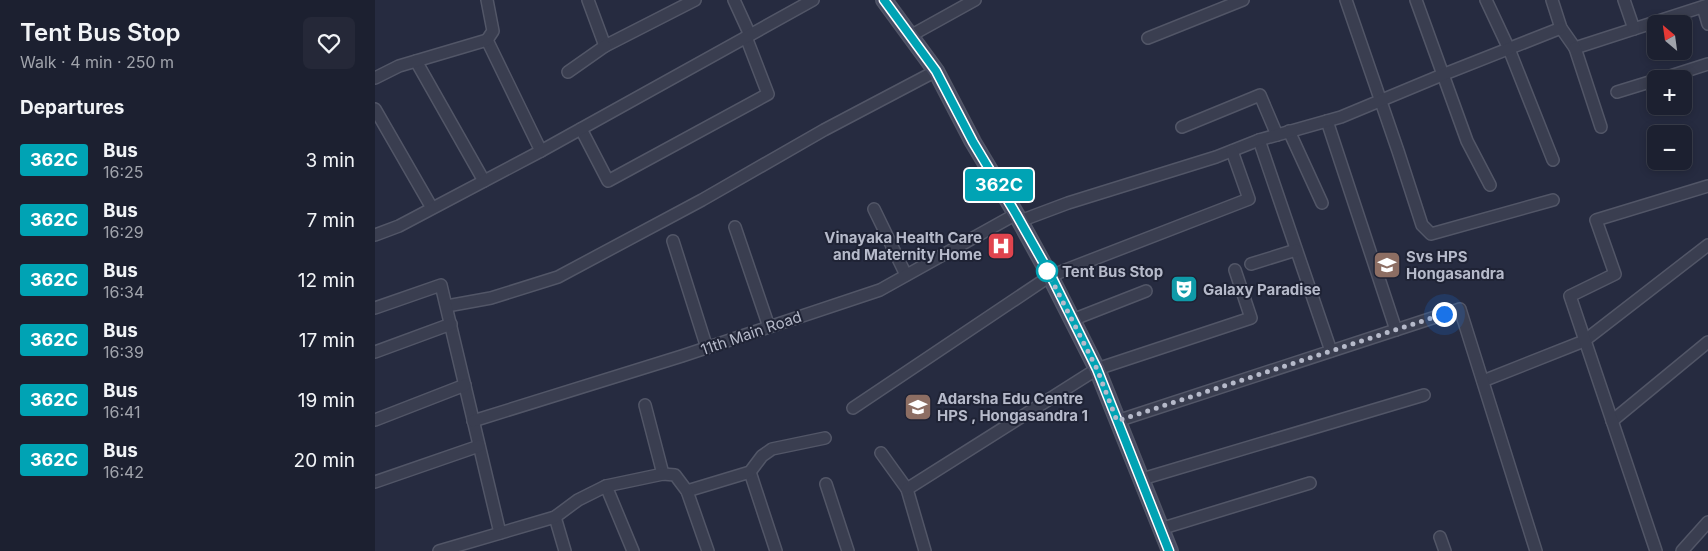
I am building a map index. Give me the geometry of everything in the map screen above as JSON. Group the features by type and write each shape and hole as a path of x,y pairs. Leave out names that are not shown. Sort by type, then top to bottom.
{"main road":[{"path":"884,0 936,71 973,142 1051,276 1097,369 1169,551"}],"street":[{"path":"375,78 399,66 487,40 493,31 487,0"},
{"path":"588,0 605,46"},
{"path":"568,72 605,46 695,0"},
{"path":"581,128 607,181 768,94 734,0"},
{"path":"375,236 399,226 541,151 813,0"},
{"path":"911,36 975,0"},
{"path":"1148,38 1243,0"},
{"path":"1346,0 1422,225 1431,234 1553,200"},
{"path":"1416,0 1467,141 1490,185"},
{"path":"1486,0 1509,49 1553,160"},
{"path":"1552,0 1561,28 1575,48 1601,127"},
{"path":"1624,0 1634,29"},
{"path":"1575,48 1634,29 1698,5 1708,24"},
{"name":"11th Main Road","path":"473,420 707,348 880,290 905,275 1018,218 1259,140 1327,121 1561,28"},
{"path":"487,40 541,151"},
{"path":"416,61 483,181"},
{"path":"1689,70 1708,64"},
{"path":"447,306 491,298 558,277 936,71"},
{"path":"1617,92 1647,83"},
{"path":"1182,127 1260,95 1277,135"},
{"path":"375,109 432,208"},
{"path":"1327,121 1396,330"},
{"path":"1289,132 1322,203"},
{"path":"1259,140 1331,351"},
{"path":"853,408 1051,276 1249,199 1232,150"},
{"path":"1656,551 1570,296 1615,274 1596,220 1708,186"},
{"path":"873,209 905,275"},
{"path":"735,227 769,327"},
{"path":"673,241 707,348"},
{"path":"1483,381 1584,341 1708,245"},
{"path":"1251,264 1296,250"},
{"path":"907,489 1097,369 1251,318 1235,270"},
{"path":"375,308 441,285 500,533"},
{"path":"1073,320 1146,291"},
{"path":"1117,421 1460,309 1537,551"},
{"path":"375,352 451,324"},
{"path":"1612,421 1708,342"},
{"path":"375,420 465,386"},
{"path":"1142,479 1424,395"},
{"path":"645,406 663,474"},
{"path":"687,491 750,472 762,456 772,449 825,438"},
{"path":"375,482 479,446"},
{"path":"881,453 907,489 925,551"},
{"path":"750,472 776,551"},
{"path":"439,551 555,518 578,500 606,486 663,474 675,475 687,491 708,551"},
{"path":"1160,529 1310,483"},
{"path":"826,484 848,551"},
{"path":"606,486 633,551"},
{"path":"555,518 565,551"},
{"path":"1681,551 1708,522"},
{"path":"1440,537 1445,551"}],"bus line":[{"name":"362C","path":"884,0 936,71 973,142 1051,276 1097,369 1169,551"}],"place":[{"name":"Vinayaka Health Care and Maternity Home","path":"1001,246"},
{"name":"Svs HPS Hongasandra","path":"1387,265"},
{"name":"Tent Bus Stop","path":"1047,271"},
{"name":"Galaxy Paradise","path":"1184,289"},
{"name":"Adarsha Edu Centre HPS , Hongasandra 1","path":"918,407"}],"route":[{"path":"1047,271 1097,369 1117,421 1444,314"}]}
